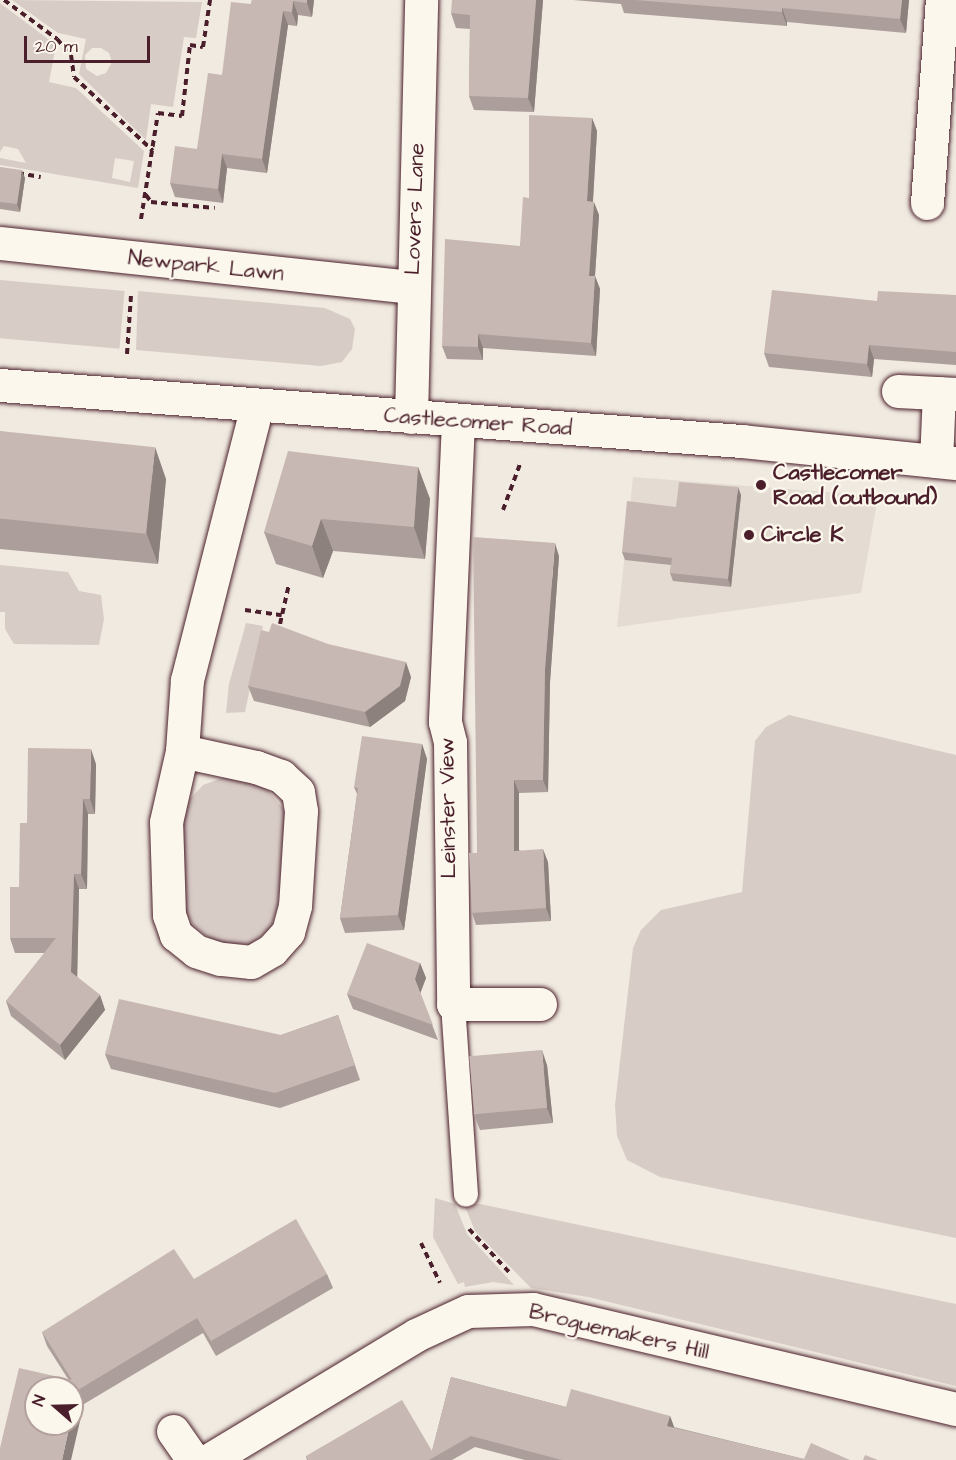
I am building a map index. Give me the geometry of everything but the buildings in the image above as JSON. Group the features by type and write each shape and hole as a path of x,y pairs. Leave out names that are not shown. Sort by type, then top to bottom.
{"street":[{"name":"Lovers Lane","path":"411,417 421,0"},
{"path":"927,203 942,0"},
{"name":"Newpark Lawn","path":"0,243 413,287"},
{"name":"Castlecomer Road","path":"0,385 946,462"},
{"path":"898,391 947,393 946,462"},
{"path":"183,743 281,776 298,792 301,811 290,923 272,950 251,962 220,959 196,951 176,935 169,915 166,822 183,743 188,680 257,406"},
{"name":"Leinster View","path":"453,1004 450,742 445,722 458,421"},
{"path":"453,1004 540,1004"},
{"name":"Broguemakers Hill","path":"209,1460 416,1335 468,1311 532,1310 956,1409"},
{"path":"173,1431 194,1460"}],"lane":[{"name":"Leinster View","path":"453,1004 466,1195"}],"path":[{"path":"4,0 57,39 71,55 74,76 153,151"},
{"path":"140,222 158,113 182,116 190,45 203,47 210,0"},
{"path":"10,171 41,177"},
{"path":"145,194 151,202 215,208"},
{"path":"127,354 131,289"},
{"path":"503,510 520,463"},
{"path":"280,624 289,584"},
{"path":"242,609 282,615"},
{"path":"466,1195 460,1204 471,1232 522,1285 532,1310"},
{"path":"421,1243 444,1290"}],"shaded area":[{"path":"12,0 202,2 196,38 184,37 173,107 151,104 146,140 79,74 86,39 58,33","holes":["92,48 101,48 109,53 112,62 106,73 97,76 86,69 85,55"]},
{"path":"0,3 56,45 49,82 76,88 144,151 138,188 0,165 0,158 26,163 18,149 4,146 0,152","holes":["115,158 134,161 130,182 112,178"]},
{"path":"0,280 125,291 119,349 0,338"},
{"path":"138,291 325,308 350,319 355,329 352,349 342,362 321,366 136,350"},
{"name":"Circle K","path":"633,477 878,496 861,593 617,627"},
{"path":"0,565 68,572 79,591 101,595 104,619 99,645 14,644 5,629 5,612 0,612"},
{"path":"246,623 263,626 245,712 226,713 229,684"},
{"path":"789,715 956,755 956,1238 660,1177 627,1160 617,1136 615,1105 633,948 641,930 661,910 742,892 755,741 766,727"},
{"path":"222,778 246,778 264,786 285,811 278,905 270,930 252,943 231,945 213,940 195,927 185,912 182,817 190,799 203,785"},
{"path":"435,1198 455,1204 467,1234 514,1285 493,1282 465,1287 464,1282 458,1284 433,1237"},
{"path":"464,1204 480,1204 956,1304 956,1386 588,1297 531,1288 475,1231"}],"place":[{"name":"Castlecomer Road (outbound)","path":"761,485"},
{"name":"Circle K","path":"749,535"}]}
